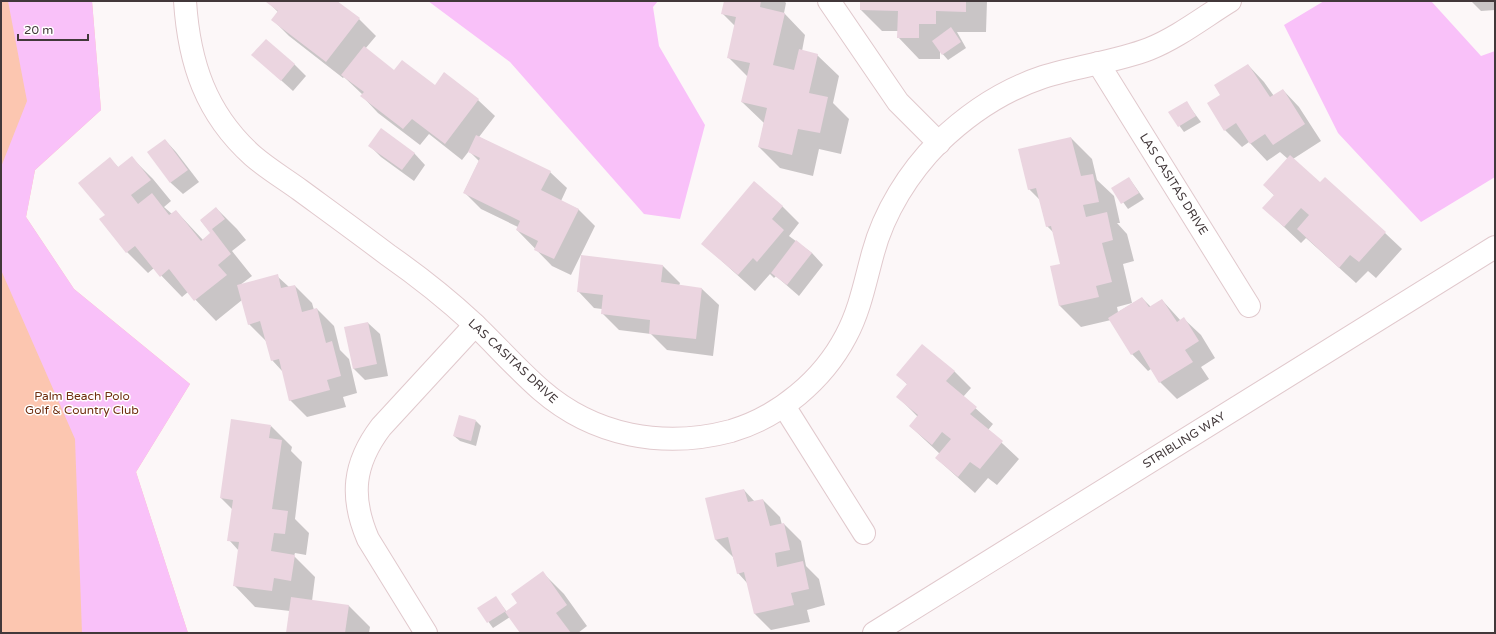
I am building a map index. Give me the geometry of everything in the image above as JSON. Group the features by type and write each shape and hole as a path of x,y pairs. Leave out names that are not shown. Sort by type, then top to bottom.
{"street":[{"name":"LAS CASITAS DRIVE","path":"185,1 187,30 193,62 212,107 231,134 254,157 412,272 474,325 541,390 567,409 596,425 611,430 643,438 676,440 708,437 755,422 784,406 809,385 831,360 846,336 859,306 873,252 882,227 896,199 917,168 939,143 973,113 1005,94 1042,78 1152,48 1230,1"},
{"path":"830,1 898,102 939,143"},
{"name":"LAS CASITAS DRIVE","path":"1098,63 1250,306"},
{"name":"STRIBLING WAY","path":"874,633 1495,247"},
{"path":"426,633 368,539 361,523 357,507 356,490 358,472 371,441 381,427 474,325"},
{"path":"784,406 864,533"}],"green space":[{"name":"Palm Beach Polo Golf & Country Club","path":"1,1 92,1 101,110 35,170 26,217 74,289 190,384 136,472 188,633 1,633"}],"shaded area":[{"name":"Palm Beach Polo Golf & Country Club","path":"8,1 92,1 101,110 35,170 26,217 74,289 190,384 136,472 188,633 82,633 75,439 1,270 1,167 27,101"},
{"path":"428,1 658,1 653,7 659,46 705,125 680,219 644,214 510,62"},
{"path":"1324,1 1431,1 1481,56 1495,51 1495,177 1421,222 1338,133 1284,25"}],"building":[{"path":"337,1 360,18 326,62 271,20 278,11 266,2"},
{"path":"724,1 761,1 760,7 785,13 773,65 794,70 799,49 818,54 809,93 828,97 820,133 798,129 792,155 758,147 767,108 741,102 750,63 727,58 736,17 721,14"},
{"path":"860,1 966,1 966,12 936,11 936,24 919,24 919,38 897,38 898,11 860,10"},
{"path":"951,27 961,42 942,55 932,41"},
{"path":"266,39 295,64 281,81 251,55"},
{"path":"364,46 394,70 402,60 435,85 444,72 479,99 445,144 412,119 403,129 360,96 364,92 341,75"},
{"path":"1248,64 1270,97 1283,89 1305,124 1273,145 1265,134 1250,144 1236,123 1224,131 1207,103 1220,95 1214,85"},
{"path":"1187,101 1196,116 1178,127 1168,112"},
{"path":"381,128 415,153 402,170 368,146"},
{"path":"476,135 551,171 541,190 579,209 554,259 534,250 538,241 516,230 520,221 463,193 480,158 468,152"},
{"path":"1071,137 1081,176 1093,174 1099,202 1083,205 1086,217 1107,212 1113,240 1102,243 1112,282 1096,286 1099,297 1059,306 1050,266 1060,264 1051,226 1046,227 1036,188 1028,190 1018,149"},
{"path":"165,139 188,170 170,183 147,152"},
{"path":"1290,155 1320,182 1325,177 1386,232 1359,262 1350,255 1339,268 1297,229 1309,215 1301,208 1284,227 1262,208 1274,195 1263,185"},
{"path":"132,156 151,180 131,195 138,204 152,193 169,215 176,210 201,241 210,233 200,220 216,207 225,219 212,229 231,254 218,265 227,275 194,301 169,269 160,277 135,246 126,253 99,219 105,215 78,183 110,157 118,167"},
{"path":"1129,177 1139,193 1121,204 1111,188"},
{"path":"754,181 783,206 772,219 784,230 757,262 753,258 738,275 701,244"},
{"path":"796,240 812,253 787,285 771,273"},
{"path":"581,255 663,265 661,282 702,288 696,339 649,334 650,320 601,314 603,295 577,292"},
{"path":"278,274 281,288 295,285 302,312 317,308 326,343 332,341 341,376 327,380 330,390 289,401 279,359 271,361 260,321 248,325 237,285"},
{"path":"1142,297 1149,307 1162,299 1177,322 1184,317 1199,341 1185,350 1193,362 1159,383 1139,350 1131,355 1108,318"},
{"path":"368,322 377,364 353,369 344,327"},
{"path":"922,344 955,371 946,381 977,407 970,414 1003,441 980,469 970,462 958,477 935,458 951,439 942,432 932,445 909,426 918,415 896,397 907,384 896,375"},
{"path":"459,415 476,420 471,441 453,436"},
{"path":"231,419 271,425 269,438 282,440 272,509 288,511 285,534 274,533 271,551 295,555 291,581 274,578 272,591 233,586 239,542 227,541 233,500 220,498"},
{"path":"744,489 748,502 763,499 770,526 784,523 790,550 775,553 777,567 803,561 809,589 791,593 794,605 754,614 744,572 737,574 728,537 715,540 705,498"},
{"path":"543,571 567,605 556,613 571,633 520,633 505,612 517,603 511,594"},
{"path":"496,596 506,611 487,623 477,608"},
{"path":"291,597 349,605 345,633 286,633"}]}
